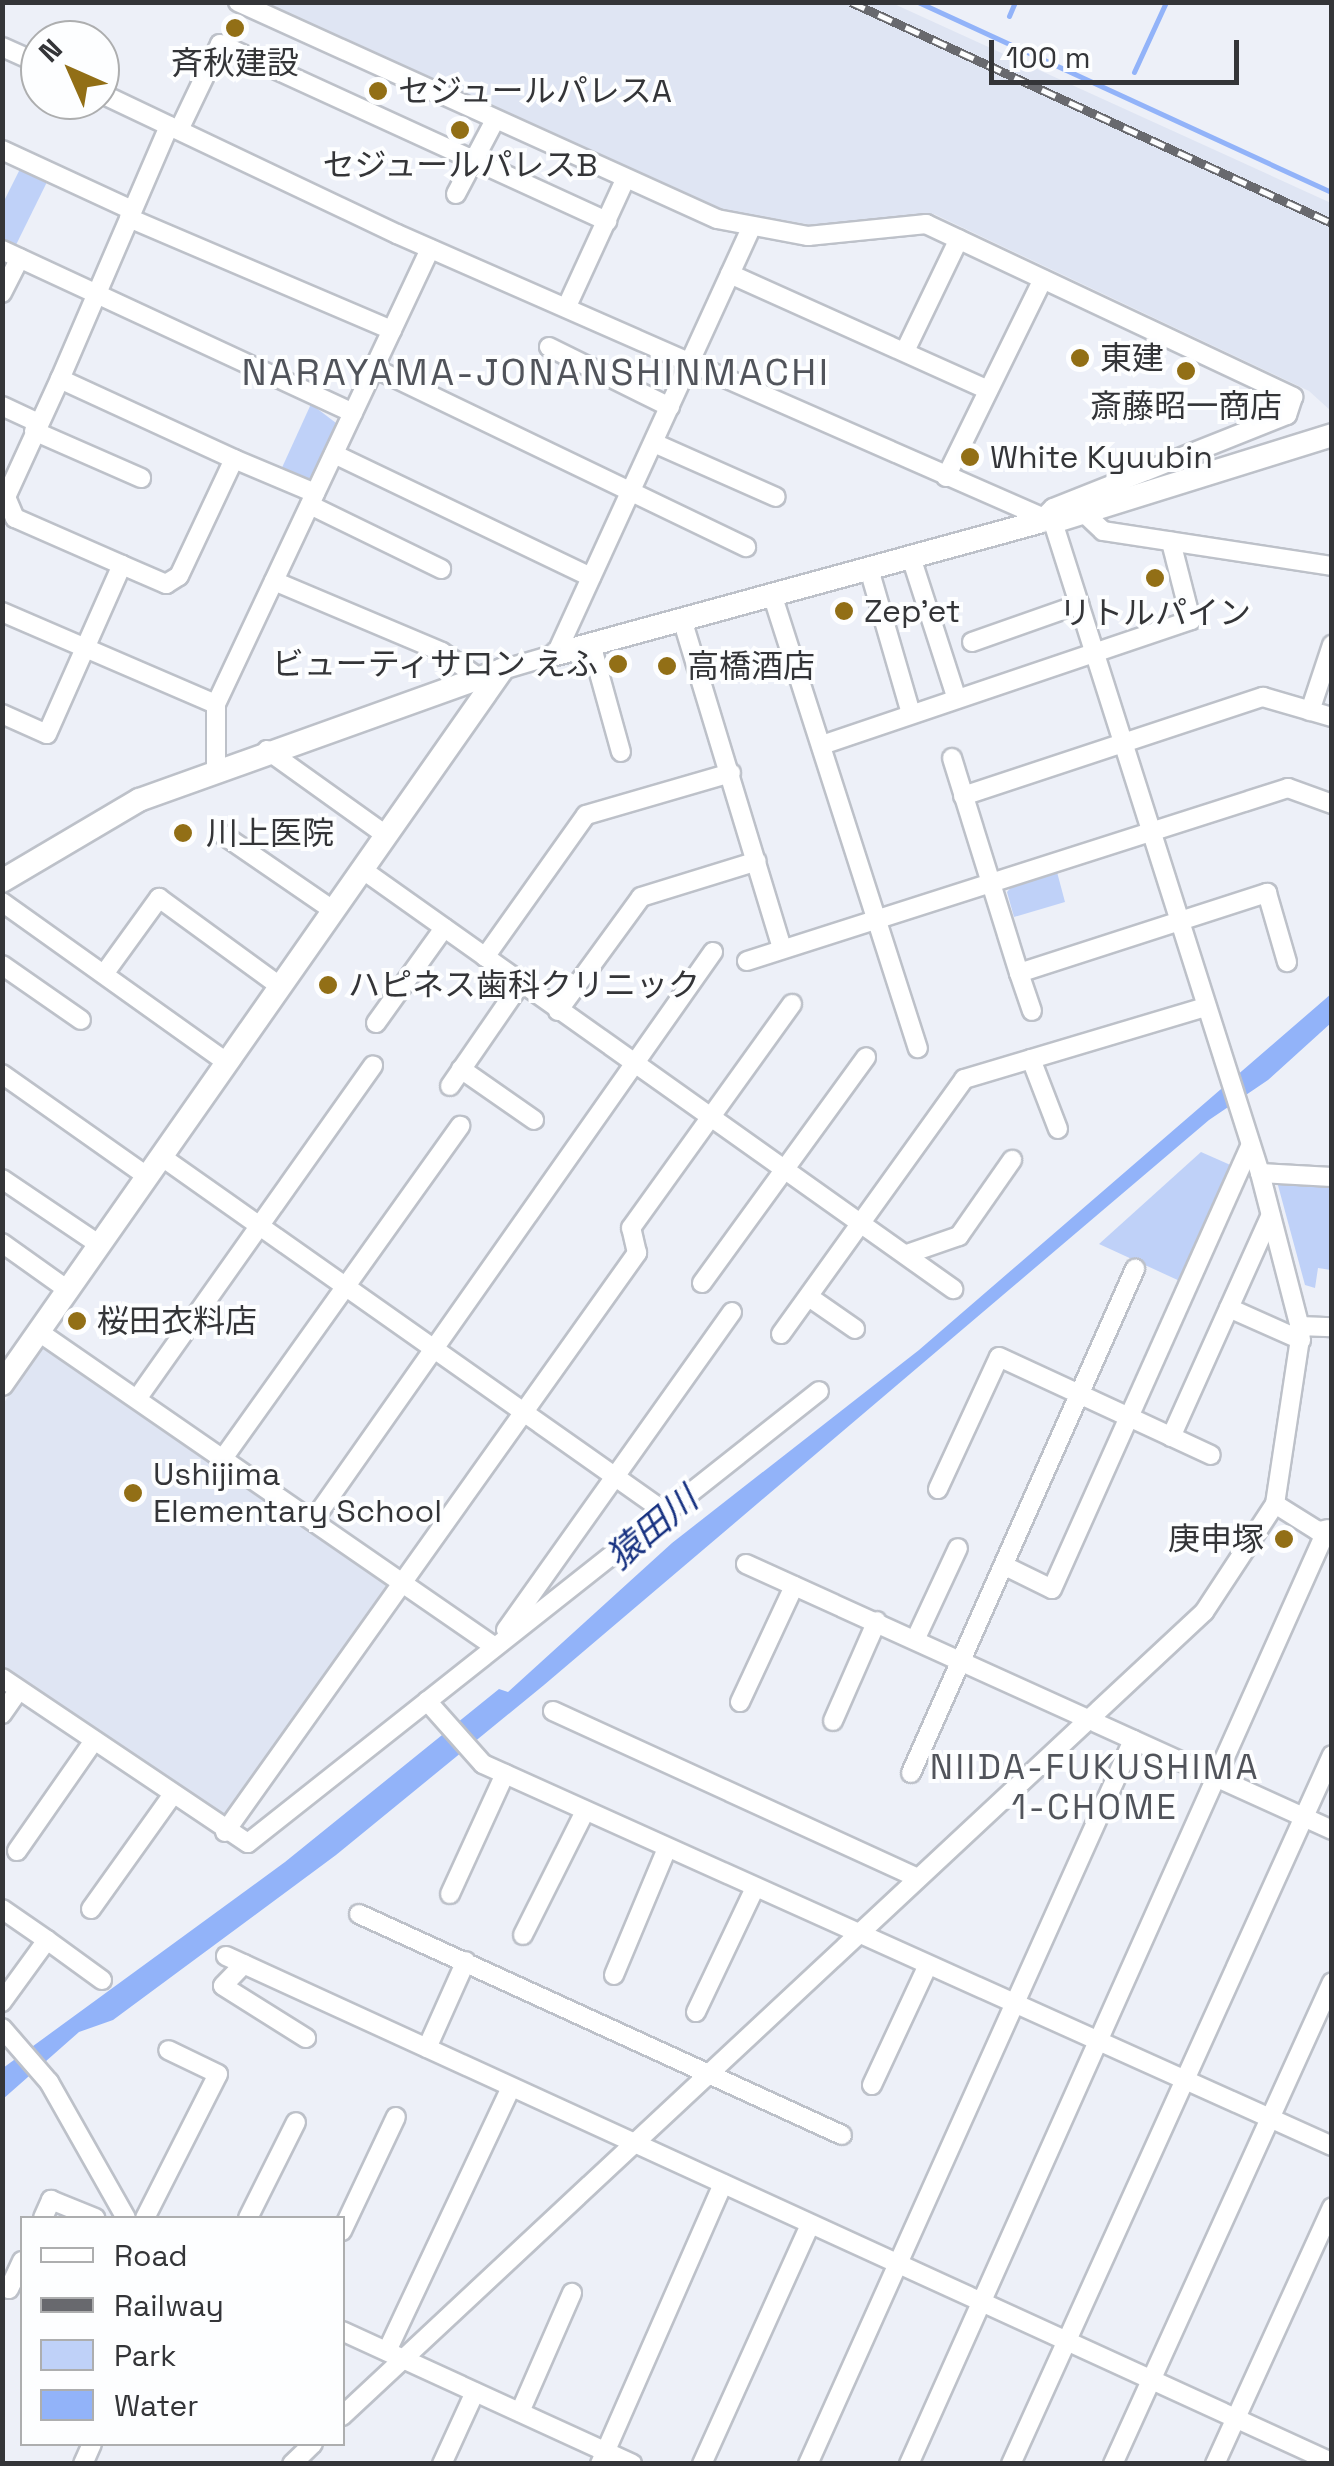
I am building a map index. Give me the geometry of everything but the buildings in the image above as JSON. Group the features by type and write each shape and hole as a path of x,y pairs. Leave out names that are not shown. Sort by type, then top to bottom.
{"street":[{"path":"238,2 626,180 751,228 808,236 926,224 1293,396 1287,414 1053,508 1046,522"},
{"path":"234,459 180,576 166,584 16,518 6,496 131,214 220,44 607,221"},
{"path":"120,102 430,248 1046,522 1080,604 1126,743 1149,832 1260,1173 1300,1333 1275,1504 1204,1612 638,2145 395,2355 345,2413"},
{"path":"456,194 494,120"},
{"path":"2,150 131,214 392,330"},
{"path":"567,306 626,180"},
{"path":"556,654 751,228"},
{"path":"905,351 959,239"},
{"path":"216,768 216,704 430,248"},
{"path":"2,292 11,254 353,413"},
{"path":"730,274 988,390"},
{"path":"946,477 1042,279"},
{"path":"549,347 670,407"},
{"path":"374,368 746,548"},
{"path":"60,379 234,459 441,569"},
{"path":"2,406 36,427 141,478"},
{"path":"2,880 139,800 216,768 490,674 911,556 1085,514 1330,436"},
{"path":"654,442 776,496"},
{"path":"334,454 592,577"},
{"path":"1085,514 1103,531 1332,566"},
{"path":"822,745 1192,620 1170,542"},
{"path":"911,556 957,699"},
{"path":"2,714 47,734 122,565"},
{"path":"869,568 912,714"},
{"path":"274,581 490,674"},
{"path":"772,594 918,1048"},
{"path":"972,642 1080,604"},
{"path":"2,612 216,704"},
{"path":"682,619 782,948"},
{"path":"591,644 621,752"},
{"path":"1310,711 1332,645"},
{"path":"2,1384 364,870 490,674"},
{"path":"963,796 1263,697 1332,717"},
{"path":"268,750 387,836"},
{"path":"952,758 988,882 1032,1011"},
{"path":"485,958 586,815 731,773"},
{"path":"747,961 876,916 1288,788 1332,804"},
{"path":"222,834 334,911"},
{"path":"558,1011 641,896 757,862"},
{"path":"364,870 709,1120 862,1221 953,1289"},
{"path":"1019,974 1267,893 1288,962"},
{"path":"104,974 159,898 281,987"},
{"path":"2,902 228,1063"},
{"path":"376,1023 444,928"},
{"path":"315,1518 631,1064 714,952"},
{"path":"2,965 80,1020"},
{"path":"450,1086 520,984"},
{"path":"225,1832 638,1252 631,1228 792,1004"},
{"path":"781,1334 964,1078 1206,1007"},
{"path":"702,1283 866,1057"},
{"path":"1031,1059 1058,1128"},
{"path":"139,1396 373,1066"},
{"path":"461,1069 534,1120"},
{"path":"2,1074 148,1177"},
{"path":"224,1457 460,1126"},
{"path":"1006,1566 1052,1589 1250,1146"},
{"path":"162,1157 668,1514"},
{"path":"908,1254 959,1236 1012,1160"},
{"path":"1260,1173 1332,1177"},
{"path":"2,1179 100,1246"},
{"path":"1172,1437 1271,1215"},
{"path":"2,1243 68,1290"},
{"path":"910,1773 1006,1566 1135,1269"},
{"path":"809,1297 855,1329"},
{"path":"1229,1308 1300,1333 1332,1327"},
{"path":"495,1646 732,1312"},
{"path":"39,1332 139,1396 495,1646"},
{"path":"938,1489 999,1357 1211,1456"},
{"path":"2,1678 171,1796 248,1843 819,1391"},
{"path":"909,2464 1329,1529 1275,1504"},
{"path":"916,1638 958,1548"},
{"path":"746,1564 964,1658 1332,1830"},
{"path":"740,1702 794,1586"},
{"path":"833,1721 877,1621"},
{"path":"2,1714 20,1690"},
{"path":"427,1700 471,1756 504,1774 1332,2146"},
{"path":"553,1711 918,1878"},
{"path":"808,2464 1011,2002 1133,1740"},
{"path":"17,1852 94,1742"},
{"path":"1011,2464 1332,1755"},
{"path":"450,1894 504,1774"},
{"path":"91,1909 171,1796"},
{"path":"523,1935 584,1810"},
{"path":"614,1976 667,1848"},
{"path":"696,2012 755,1888"},
{"path":"2,1909 102,1980"},
{"path":"359,1914 842,2135"},
{"path":"2,2002 47,1940"},
{"path":"226,1956 1328,2458"},
{"path":"426,2048 466,1961"},
{"path":"244,1964 223,1986 306,2038"},
{"path":"872,2084 928,1966"},
{"path":"1113,2464 1332,1982"},
{"path":"2,2028 19,2042 49,2082 125,2216"},
{"path":"146,2216 218,2074 168,2050"},
{"path":"395,2355 511,2088"},
{"path":"345,2225 396,2117"},
{"path":"249,2216 296,2122"},
{"path":"602,2457 723,2184"},
{"path":"43,2216 51,2200 90,2216"},
{"path":"1214,2464 1332,2207"},
{"path":"702,2464 810,2225"},
{"path":"10,2289 20,2266"},
{"path":"520,2412 572,2292"},
{"path":"345,2333 520,2412 602,2457 632,2464"},
{"path":"442,2464 475,2392"},
{"path":"292,2464 311,2446"}],"shaded area":[{"path":"263,3 892,3 1331,203 1331,411 1309,391 934,214 818,226 720,209"},
{"name":"Ushijima Elementary School","path":"48,1340 389,1582 220,1820 3,1666 3,1404"}],"green space":[{"path":"20,169 47,182 13,251 3,246 2,205"},
{"path":"311,404 340,426 316,476 302,482 280,472"},
{"path":"1057,872 1065,902 1014,917 1007,892 1014,884"},
{"path":"1201,1152 1235,1167 1182,1282 1099,1244"},
{"path":"1276,1178 1331,1182 1331,1270 1318,1268 1315,1288 1305,1285"}],"water":[{"path":"1331,994 1331,1023 1268,1080 1209,1120 544,1685 336,1855 113,2020 79,2032 3,2099 3,2068 285,1862 499,1689 508,1692 672,1543 919,1350"}],"waterway":[{"path":"918,2 1332,192"},
{"path":"1009,16 1015,2"},
{"path":"1134,72 1166,2"}],"railway":[{"path":"851,2 1332,223"}],"place":[{"name":"斉秋建設","path":"235,28"},
{"name":"セジュールパレスA","path":"378,91"},
{"name":"セジュールパレスB","path":"460,130"},
{"name":"東建","path":"1080,358"},
{"name":"斎藤昭一商店","path":"1186,371"},
{"name":"White Kyuubin","path":"970,457"},
{"name":"リトルパイン","path":"1155,578"},
{"name":"Zep’et","path":"844,611"},
{"name":"ビューティサロン えふ","path":"618,664"},
{"name":"高橋酒店","path":"667,666"},
{"name":"川上医院","path":"183,833"},
{"name":"ハピネス歯科クリニック","path":"328,985"},
{"name":"桜田衣料店","path":"77,1321"},
{"name":"Ushijima Elementary School","path":"133,1493"},
{"name":"庚申塚","path":"1284,1539"}],"district":[{"name":"NARAYAMA-JONANSHINMACHI","path":"536,373"},
{"name":"NIIDA-FUKUSHIMA 1-CHOME","path":"1095,1787"}],"water label":[{"name":"猿田川","path":"652,1528"}]}
